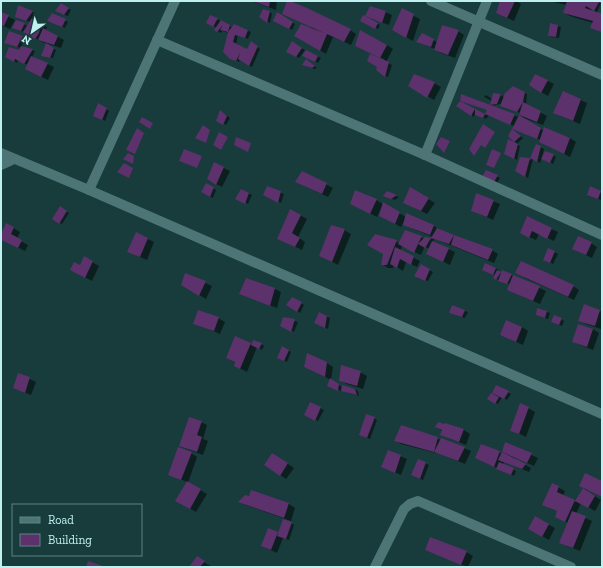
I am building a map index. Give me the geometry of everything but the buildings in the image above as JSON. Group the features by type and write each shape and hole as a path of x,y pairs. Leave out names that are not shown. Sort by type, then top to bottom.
{"street":[{"path":"89,190 174,1"},
{"path":"431,1 478,20 602,75"},
{"path":"424,155 487,1"},
{"path":"157,40 424,155 602,235"},
{"path":"1,153 602,414"},
{"path":"1,165 14,158"},
{"path":"375,567 404,509 410,504 418,501 571,567"}]}
